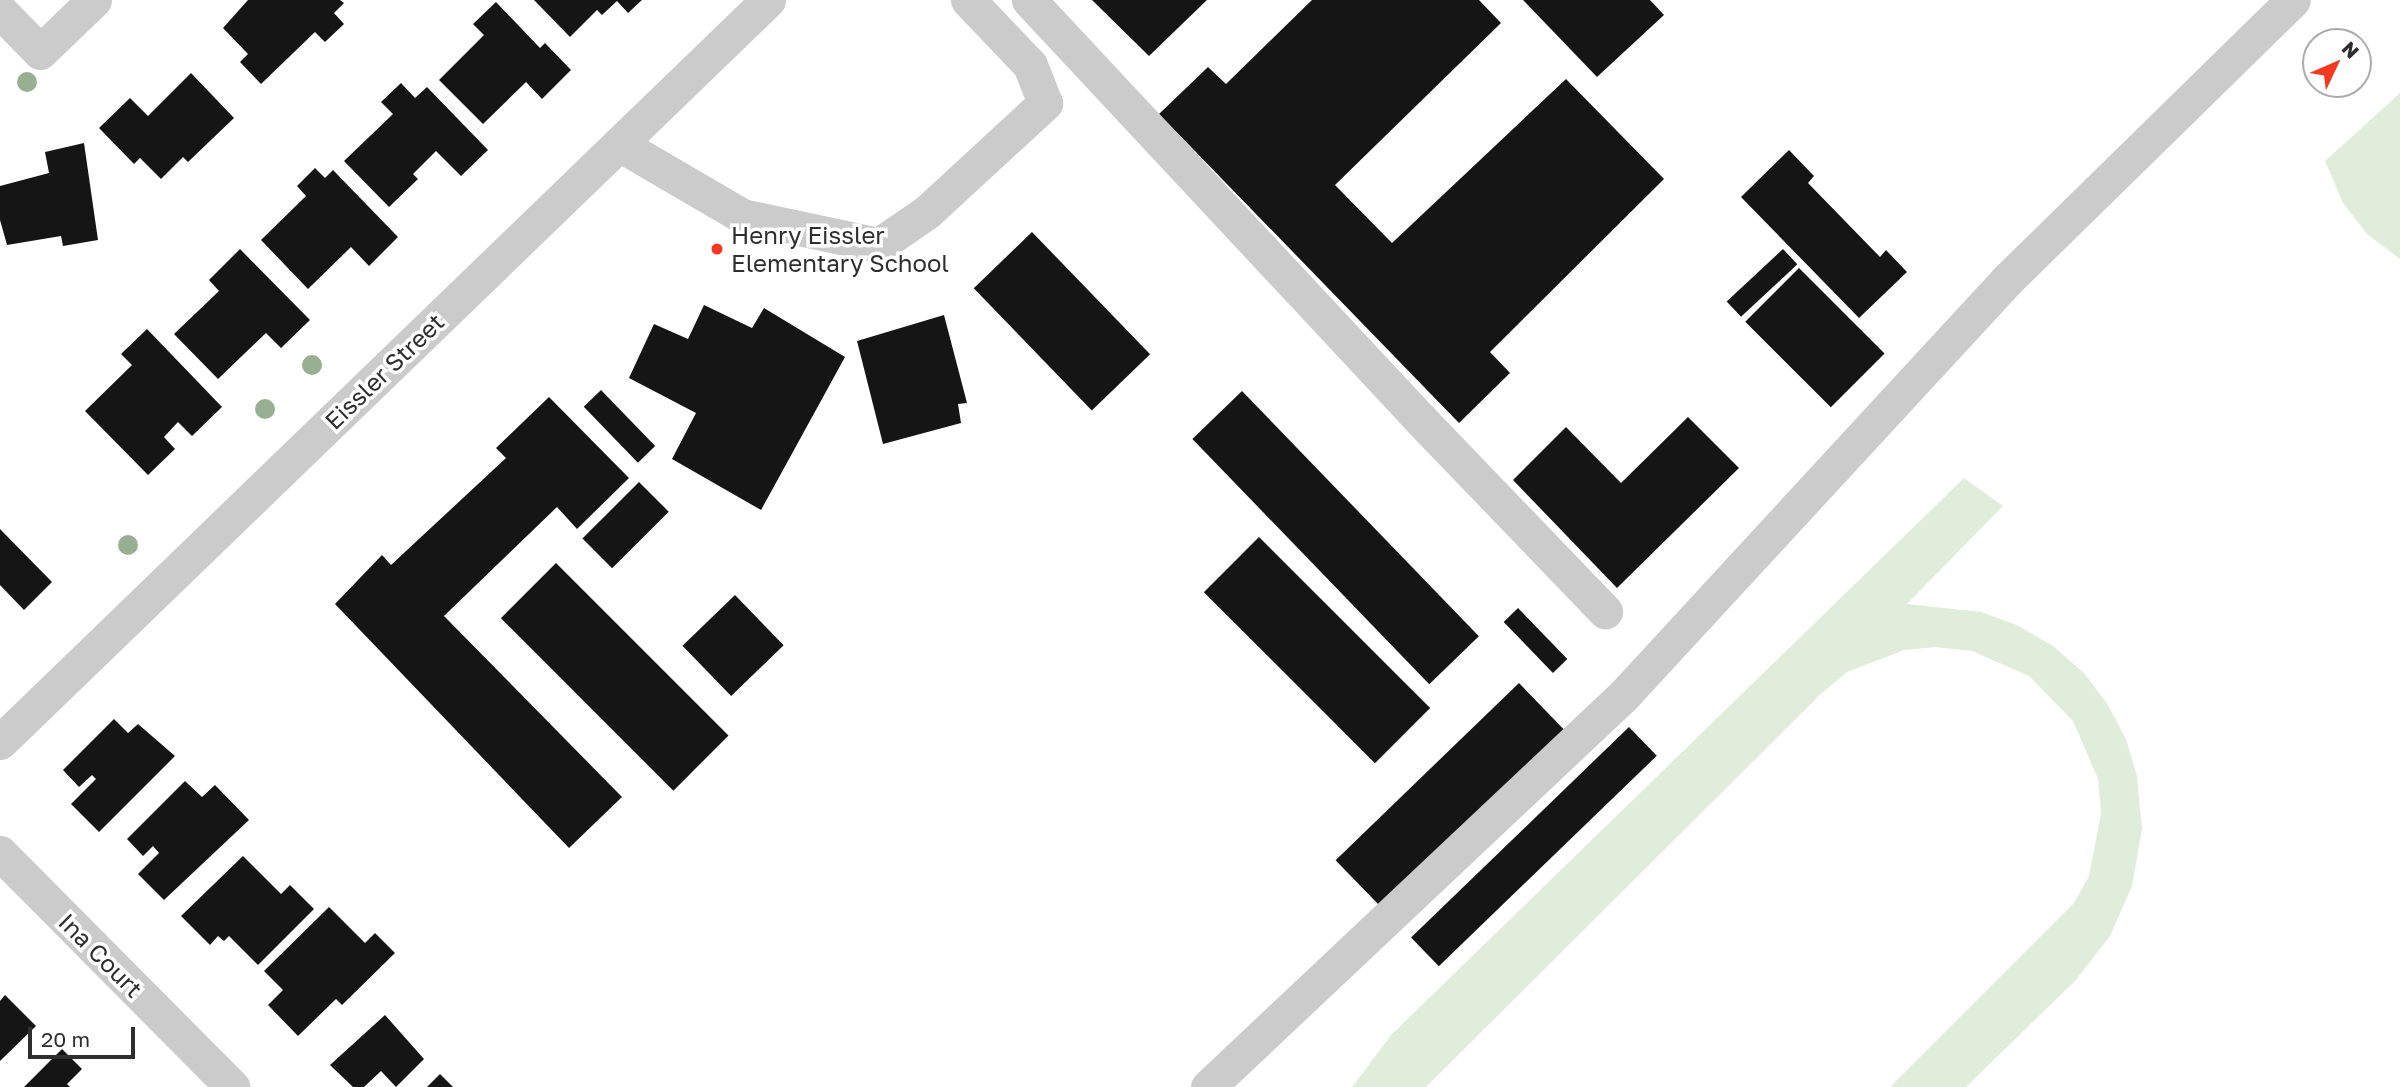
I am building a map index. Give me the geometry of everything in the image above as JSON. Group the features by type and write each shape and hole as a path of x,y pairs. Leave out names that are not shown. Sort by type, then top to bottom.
{"street":[{"path":"0,11 40,52 94,0"},
{"name":"Eissler Street","path":"0,742 768,0"},
{"path":"619,144 742,216 880,245 927,212 1045,103 1030,65 968,0"},
{"path":"1029,0 1420,419 1605,611"},
{"path":"1208,1087 1624,695 2007,280 2294,0"},
{"name":"Ina Court","path":"0,853 232,1087"}],"green space":[{"path":"2400,93 2400,259 2367,234 2343,203 2325,161"},
{"path":"1964,478 2003,506 1907,604 1981,612 2017,625 2053,646 2085,674 2108,705 2126,739 2137,776 2142,829 2132,886 2110,936 2075,981 1966,1087 1890,1087 2074,903 2089,876 2101,813 2098,779 2073,721 2029,676 1972,651 1935,647 1904,650 1847,672 1821,694 1426,1087 1352,1087 1391,1035"}],"building":[{"path":"248,0 340,0 344,3 334,13 344,24 325,42 315,32 261,84 240,62 248,54 223,28"},
{"path":"534,0 642,0 628,13 617,1 602,15 597,10 570,37"},
{"path":"1092,0 1207,0 1149,56"},
{"path":"1312,0 1479,0 1501,23 1335,185 1392,243 1566,79 1664,179 1490,352 1510,373 1459,423 1159,114 1208,67 1226,84"},
{"path":"1523,0 1650,0 1664,15 1597,77"},
{"path":"496,2 540,48 545,43 571,70 542,99 526,82 483,124 439,80 484,35 473,24"},
{"path":"191,73 234,118 188,162 183,157 161,179 140,158 134,164 99,128 130,98 148,116"},
{"path":"401,83 415,98 427,87 488,150 461,176 436,151 413,174 418,179 389,207 344,161 393,114 381,102"},
{"path":"84,143 98,240 63,246 61,236 7,245 0,220 0,186 49,173 45,152"},
{"path":"1789,150 1814,176 1808,183 1880,257 1886,250 1907,272 1859,318 1741,197"},
{"path":"315,168 325,178 333,170 398,237 369,266 351,247 308,289 261,240 306,196 297,186"},
{"path":"1032,232 1150,354 1092,411 974,288"},
{"path":"240,249 310,320 281,348 266,333 218,379 174,334 219,291 209,280"},
{"path":"1783,249 1797,264 1741,317 1727,302"},
{"path":"1799,268 1885,354 1831,407 1745,322"},
{"path":"704,305 752,328 764,308 845,357 761,510 672,459 696,413 629,378 654,324 688,339"},
{"path":"944,315 967,403 958,404 961,423 883,444 857,341"},
{"path":"147,329 222,407 192,436 178,422 164,437 175,449 148,475 85,411 132,365 121,354"},
{"path":"601,390 655,446 638,463 584,407"},
{"path":"1242,391 1479,636 1429,684 1192,439"},
{"path":"549,397 629,478 577,529 557,507 444,616 622,797 569,848 335,604 382,555 391,565 506,458 496,448"},
{"path":"1688,417 1739,468 1617,588 1513,480 1566,427 1621,483"},
{"path":"639,482 669,512 612,568 582,539"},
{"path":"0,529 52,582 24,610 0,585"},
{"path":"1259,537 1430,708 1375,763 1204,592"},
{"path":"556,563 729,736 673,791 501,618"},
{"path":"735,595 784,645 731,696 682,646"},
{"path":"1518,608 1567,659 1553,673 1504,622"},
{"path":"1519,683 1565,730 1381,908 1336,860"},
{"path":"114,719 128,733 138,724 175,756 99,832 71,804 96,779 92,775 79,787 63,770"},
{"path":"1629,727 1657,756 1439,966 1411,937"},
{"path":"185,781 202,797 215,785 249,820 164,900 138,874 159,853 153,846 143,856 127,839"},
{"path":"243,856 281,894 290,885 314,909 258,965 229,936 224,941 218,936 210,945 181,916"},
{"path":"329,907 365,943 375,933 395,953 342,1005 336,999 298,1036 268,1005 283,990 264,971"},
{"path":"5,995 36,1026 0,1061 0,1001"},
{"path":"385,1015 424,1059 396,1087 381,1071 364,1087 353,1087 330,1065"},
{"path":"62,1049 82,1069 67,1084 70,1087 24,1087"},
{"path":"440,1074 453,1087 427,1087"}],"place":[{"name":"Henry Eissler Elementary School","path":"717,249"}]}
